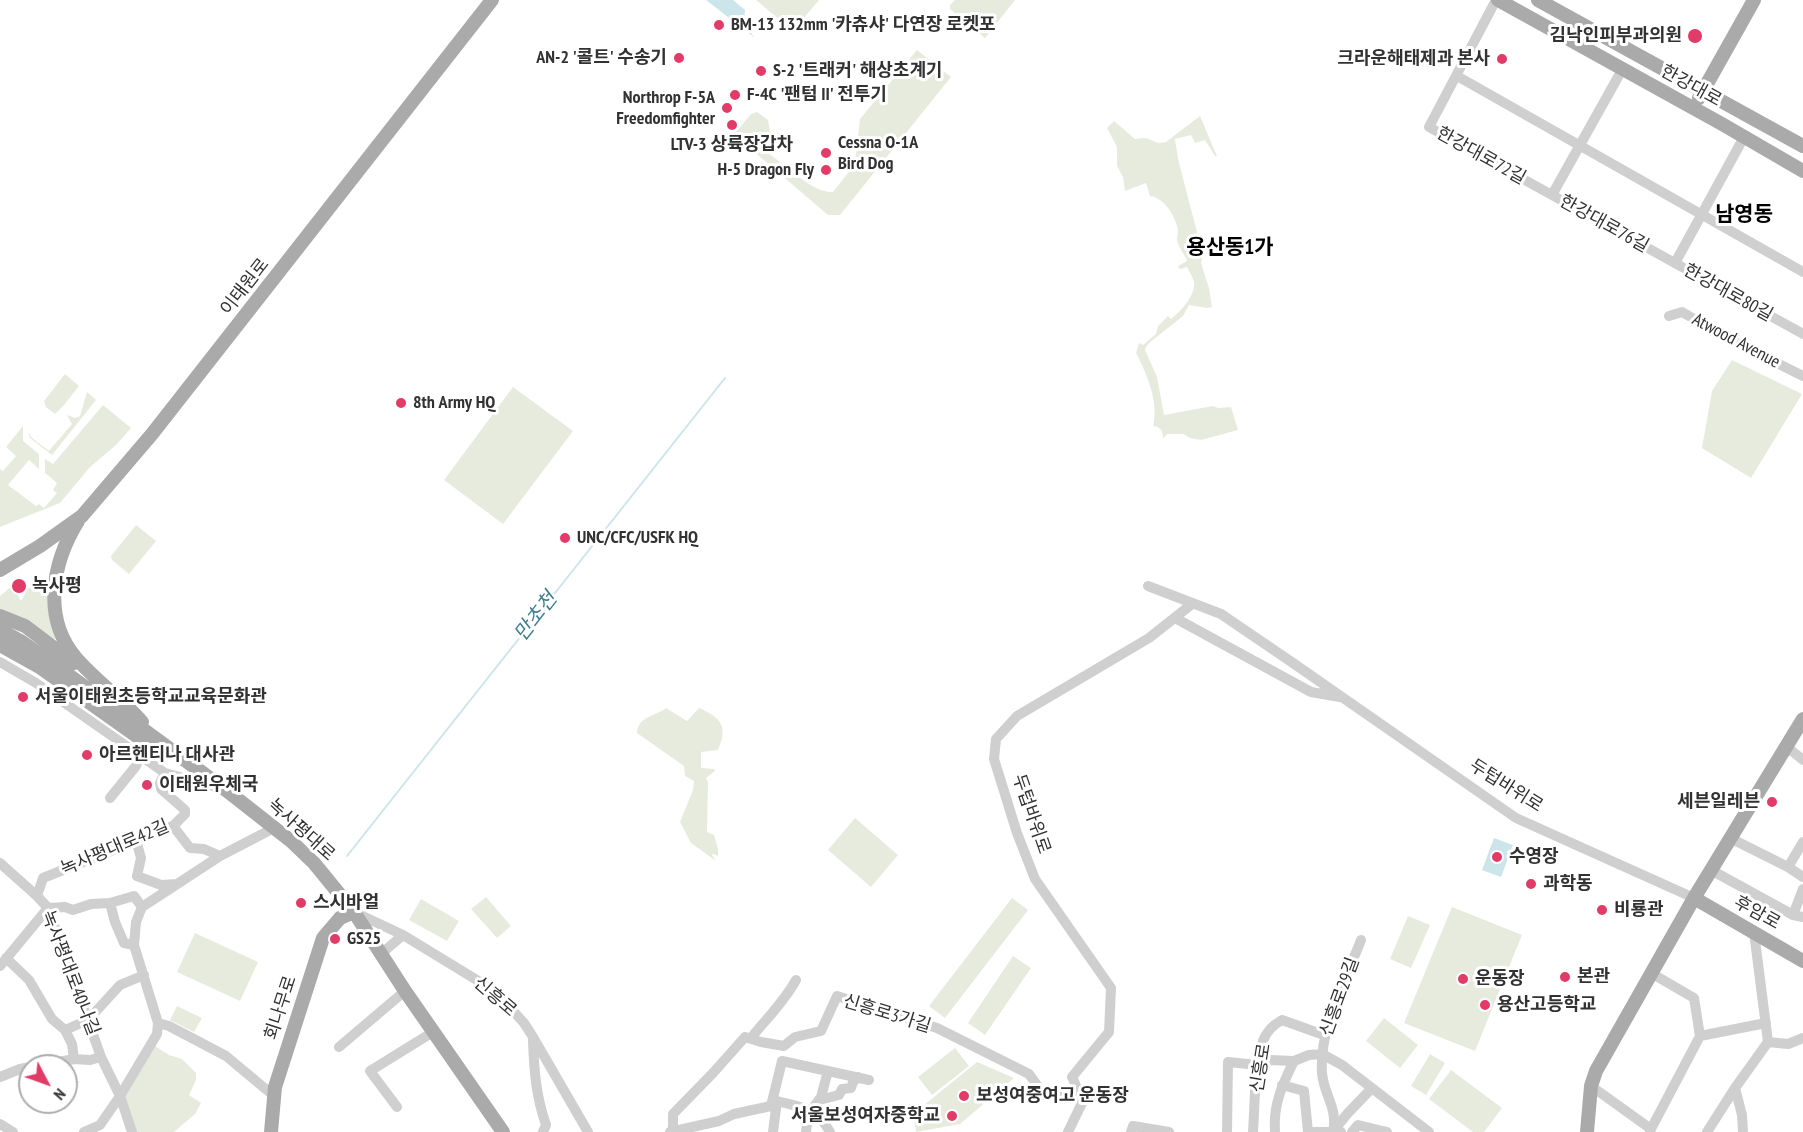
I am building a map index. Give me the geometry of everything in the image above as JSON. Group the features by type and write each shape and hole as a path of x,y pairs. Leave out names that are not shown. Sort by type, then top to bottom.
{"main road":[{"name":"이태원로","path":"0,570 40,546 82,516 152,434 492,0"},
{"name":"한강대로","path":"1497,0 1623,68 1803,171"},
{"name":"한강대로","path":"1538,0 1803,146"},
{"path":"1694,108 1754,0"},
{"path":"82,516 59,560 54,593 57,622 64,640 77,659 127,705 160,741"},
{"path":"0,615 25,626 127,705"},
{"name":"녹사평대로","path":"0,630 22,642 160,741 274,828 314,863 354,912 405,991 503,1132"},
{"path":"0,645 41,668 138,737 160,741"},
{"path":"1587,1132 1591,1086 1596,1071 1694,898 1803,719"},
{"name":"후암로","path":"1694,898 1803,961"},
{"name":"회나무로","path":"271,1132 275,1087 323,938 340,918 354,912"}],"street":[{"name":"한강대로72길","path":"1497,0 1429,127 1552,195"},
{"name":"한강대로76길","path":"1623,68 1552,195 1675,263"},
{"path":"1457,76 1803,272"},
{"name":"한강대로80길","path":"1744,137 1675,263 1802,330"},
{"name":"Atwood Avenue","path":"1669,316 1682,312 1729,339 1803,376"},
{"name":"두텁바위로","path":"1148,586 1221,614 1516,818 1694,898"},
{"name":"두텁바위로","path":"1083,1101 1072,1077 1109,1032 1111,988 1035,879 1017,833 994,759 996,739 1017,716 1149,638 1192,604"},
{"path":"1175,618 1311,692 1343,698"},
{"path":"0,662 36,683 165,772 226,790"},
{"path":"1784,750 1792,751 1803,760"},
{"path":"110,798 136,766 140,756"},
{"name":"녹사평대로42길","path":"38,896 43,878 173,825 185,814 185,810 161,789 160,783 165,772"},
{"path":"173,825 190,848 204,849 220,856"},
{"path":"84,1132 100,1125 156,1035 158,1023 134,945 136,922 142,907 220,856 274,828"},
{"path":"1730,838 1803,877"},
{"path":"136,840 141,858 137,876 161,885 177,884"},
{"path":"1788,867 1803,842"},
{"name":"녹사평대로40나길","path":"0,862 38,896 48,909 101,1058 120,1096 132,1132"},
{"path":"1711,870 1798,916 1803,889"},
{"path":"73,1054 72,1044 65,1030 52,1018 28,980 3,962 48,909 73,910 91,904 110,903 134,897 142,907"},
{"path":"110,903 124,943 134,945"},
{"name":"신흥로","path":"354,912 403,935 485,985 505,1002 533,1037 588,1132"},
{"path":"1707,1132 1768,1042 1754,932"},
{"path":"382,953 403,935"},
{"name":"신흥로29길","path":"1334,1132 1335,1114 1322,1076 1324,1035 1361,940"},
{"path":"1591,1086 1651,1130 1700,1036 1694,998 1651,973"},
{"path":"65,1030 88,1020 120,985 144,975"},
{"path":"751,1038 769,1015 787,998 796,980"},
{"path":"339,1047 405,991"},
{"name":"신흥로3가길","path":"784,1046 795,1037 821,1031 837,996 937,1028 1029,1074 1044,1095 1067,1093 1083,1101"},
{"name":"신흥로","path":"1253,1132 1258,1065 1263,1040 1273,1026 1282,1020 1324,1035"},
{"path":"158,1023 169,1026 226,1056 274,1096"},
{"path":"1700,1036 1766,1023"},
{"path":"397,1107 370,1071 433,1032"},
{"path":"533,1037 534,1075 539,1105 546,1125 543,1132"},
{"path":"773,1132 774,1104 786,1051 784,1046 745,1037 673,1114 671,1131 719,1126 734,1113 774,1104 812,1111 823,1119 830,1132"},
{"path":"1768,1042 1788,1044 1803,1038"},
{"path":"1322,1054 1342,1065 1424,1130"},
{"name":"신흥로","path":"1275,1132 1274,1114 1282,1085 1294,1061 1309,1055 1322,1054"},
{"path":"78,1059 101,1058"},
{"path":"1227,1132 1228,1062 1258,1065 1270,1060 1294,1061"},
{"path":"782,1061 864,1079 853,1082 851,1088 842,1089 839,1095 819,1100"},
{"path":"0,1077 18,1070"},
{"path":"806,1132 808,1115 819,1100 828,1071"},
{"name":"신흥로","path":"1282,1085 1304,1091 1308,1132 1334,1132"},
{"path":"1334,1132 1348,1113 1372,1088"},
{"path":"1735,1088 1742,1115 1743,1132"},
{"path":"1068,1132 1083,1101"},
{"path":"0,1124 13,1132"},
{"path":"1352,1132 1358,1125 1387,1132"},
{"path":"1131,1132 1133,1126 1169,1132"},
{"path":"1334,1132 1341,1132"}],"shaded area":[{"path":"756,0 819,0 793,31"},
{"path":"955,0 1015,0 985,38 950,9 950,5"},
{"path":"917,50 951,77 840,215 828,215 738,138 736,132 751,114 757,112 768,120 771,138 766,147 768,153 808,183 833,192 855,164 860,119"},
{"path":"1200,116 1217,156 1205,140 1195,143 1191,135 1175,139 1203,255 1201,263 1212,307 1189,305 1183,316 1149,343 1145,350 1157,377 1164,415 1213,406 1231,407 1238,430 1201,440 1183,434 1167,434 1163,439 1161,430 1153,426 1153,398 1148,379 1136,353 1139,343 1143,345 1156,334 1158,326 1168,316 1171,319 1186,304 1193,291 1194,281 1187,267 1180,269 1178,266 1187,261 1177,240 1177,225 1169,208 1160,200 1150,196 1146,183 1125,191 1123,177 1117,166 1117,147 1107,128 1114,121 1135,139 1147,138 1162,143"},
{"path":"1732,360 1802,394 1751,478 1702,448 1712,391"},
{"path":"65,374 79,386 55,414 46,407 44,401"},
{"path":"513,387 573,431 503,524 444,480"},
{"path":"87,392 96,400 52,455 30,438 28,432 49,451 72,424 67,415 75,418 80,416"},
{"path":"103,405 131,428 116,445 90,467 60,503 0,527 0,469 3,471 16,456 6,447 23,426 23,441 39,454 39,469 29,460 8,485 36,506 39,504 44,508 57,493 53,490 57,483 45,473 45,459 53,464"},
{"path":"136,525 156,541 129,574 112,560 111,556"},
{"path":"11,587 20,593 18,596 21,601 28,588 51,590 57,639 0,611 0,596"},
{"path":"666,708 687,721 699,708 721,724 722,735 718,750 701,752 701,768 715,771 706,778 708,782 707,832 714,835 718,856 712,855 716,861 691,843 680,822 693,790 694,781 685,776 684,766 637,733 638,727 644,720"},
{"path":"855,818 898,855 871,887 828,850"},
{"path":"486,897 511,926 497,938 471,909"},
{"path":"1012,898 1028,910 945,1018 929,1006"},
{"path":"421,899 459,921 447,941 409,920"},
{"name":"운동장","path":"1452,907 1522,935 1475,1051 1404,1023"},
{"path":"1408,916 1430,925 1411,968 1390,959"},
{"path":"195,933 258,962 240,1001 177,972"},
{"path":"1013,956 1031,968 985,1035 968,1023"},
{"path":"177,1006 202,1018 194,1032 170,1020"},
{"path":"1384,1018 1418,1045 1400,1068 1366,1041"},
{"path":"155,1046 169,1055 182,1059 196,1073 196,1080 189,1095 201,1103 195,1114 174,1132 136,1132 124,1107 125,1090"},
{"path":"955,1048 969,1066 932,1095 918,1077"},
{"path":"1430,1054 1445,1063 1426,1095 1411,1086"},
{"name":"보성여중여고 운동장","path":"977,1062 1014,1078 960,1124 916,1132 913,1114"},
{"path":"1451,1070 1502,1108 1484,1132 1473,1132 1429,1099"}],"water":[{"path":"706,0 733,0 745,10 747,25 755,38"},
{"name":"수영장","path":"1494,838 1513,845 1501,877 1482,870"}],"waterway":[{"name":"만초천","path":"347,856 725,378"}],"place":[{"name":"BM-13 132mm '카츄샤' 다연장 로켓포","path":"719,25"},
{"name":"김낙인피부과의원","path":"1695,36"},
{"name":"AN-2 '콜트' 수송기","path":"679,58"},
{"name":"크라운해태제과 본사","path":"1502,59"},
{"name":"S-2 '트래커' 해상초계기","path":"761,71"},
{"name":"F-4C '팬텀 II' 전투기","path":"735,95"},
{"name":"Northrop F-5A Freedomfighter","path":"727,108"},
{"name":"LTV-3 상륙장갑차","path":"732,125"},
{"name":"Cessna O-1A Bird Dog","path":"826,153"},
{"name":"H-5 Dragon Fly","path":"826,170"},
{"name":"8th Army HQ","path":"401,403"},
{"name":"UNC/CFC/USFK HQ","path":"565,538"},
{"name":"녹사평","path":"19,586"},
{"name":"서울이태원초등학교교육문화관","path":"23,697"},
{"name":"아르헨티나 대사관","path":"87,755"},
{"name":"이태원우체국","path":"147,785"},
{"name":"세븐일레븐","path":"1772,802"},
{"name":"수영장","path":"1497,857"},
{"name":"과학동","path":"1531,884"},
{"name":"스시바얼","path":"301,903"},
{"name":"비룡관","path":"1602,910"},
{"name":"GS25","path":"335,939"},
{"name":"본관","path":"1565,977"},
{"name":"운동장","path":"1463,979"},
{"name":"용산고등학교","path":"1485,1005"},
{"name":"보성여중여고 운동장","path":"964,1096"},
{"name":"서울보성여자중학교","path":"952,1116"}],"district":[{"name":"남영동","path":"1744,215"},
{"name":"용산동1가","path":"1230,248"}]}
